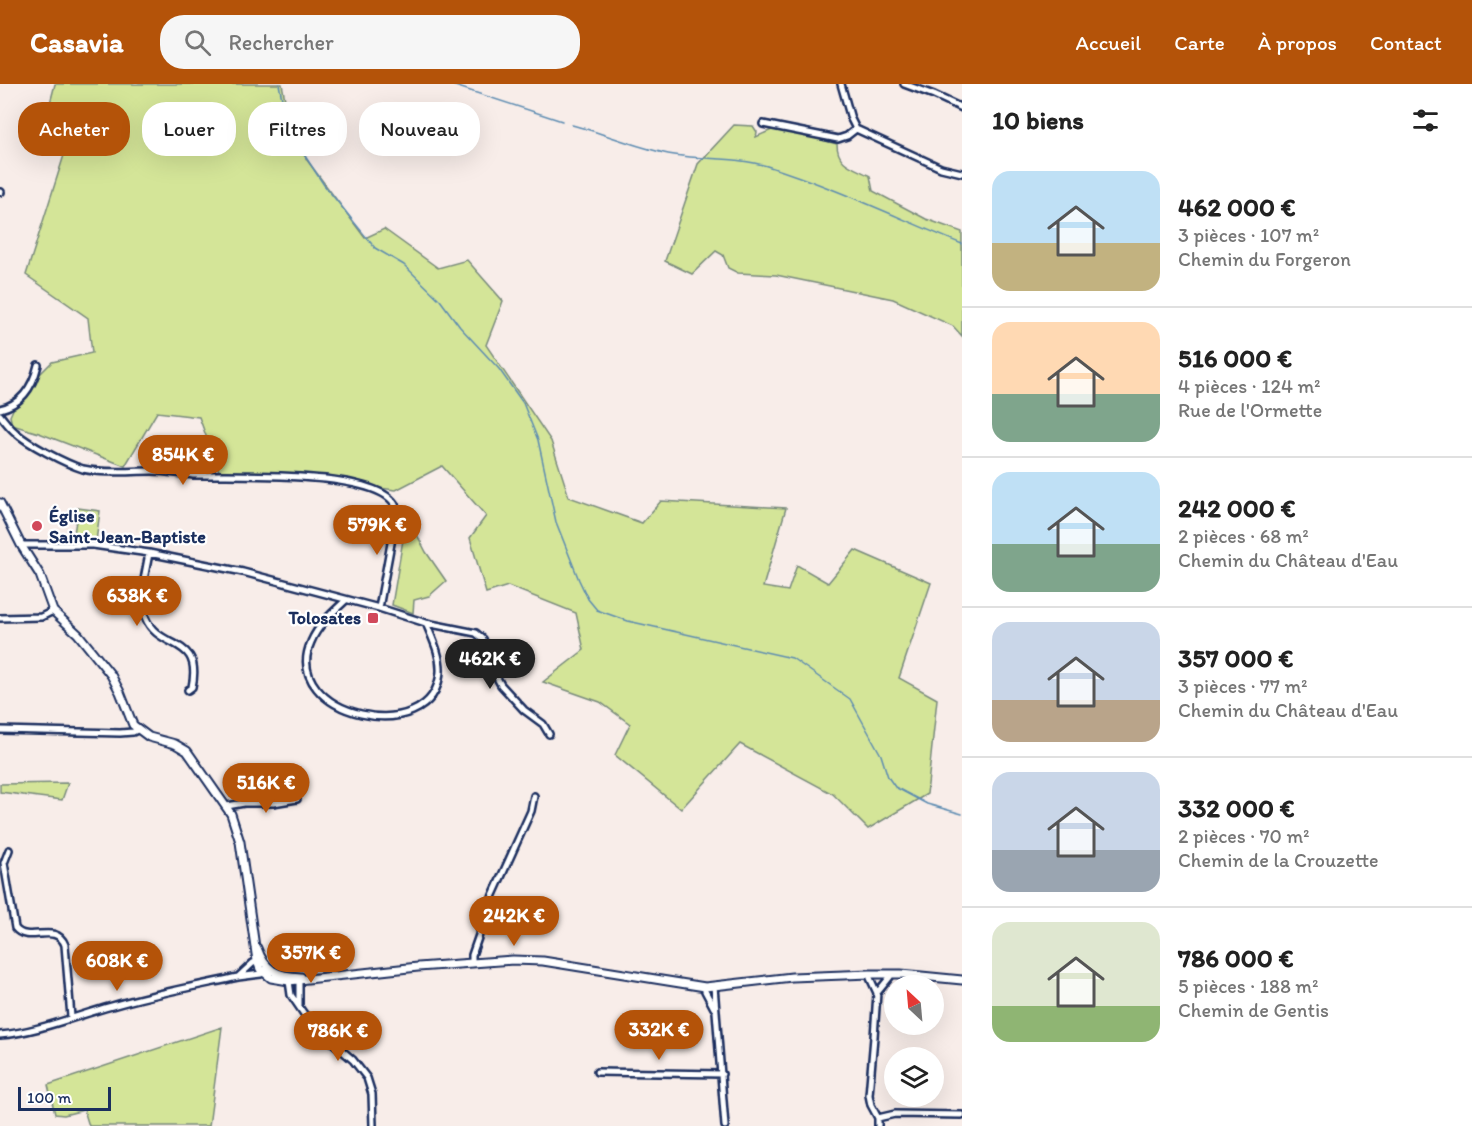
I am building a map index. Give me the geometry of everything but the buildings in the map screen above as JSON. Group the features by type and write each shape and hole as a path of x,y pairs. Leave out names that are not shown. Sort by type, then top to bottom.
{"street":[{"path":"841,84 850,119 856,129 942,168 962,173"},
{"path":"904,84 934,94 962,108"},
{"path":"763,124 838,139 856,129"},
{"path":"0,410 20,401 34,383 38,365"},
{"path":"0,415 27,442 81,468 108,472 162,471 193,475 296,475 354,484 387,495 396,505 397,511 379,608"},
{"path":"0,503 43,582 52,612 78,634 111,675 137,730 149,737 175,744 187,751 227,806 240,842 253,928 262,965 256,975 136,999 11,1034 0,1035"},
{"path":"21,545 93,545 149,553 235,570 379,608 426,623 469,631 480,635 501,685 524,710 543,724 549,734"},
{"path":"149,553 142,601 143,610 146,619 157,633 182,647 192,660 195,668 194,682 188,690"},
{"path":"346,600 321,625 310,643 308,667 314,683 327,698 352,712 372,717 392,716 410,711 428,700 438,683 440,672 439,658 426,623"},
{"path":"0,618 36,618 52,612"},
{"path":"0,730 133,732 137,730"},
{"path":"472,962 472,955 493,895 531,811 534,796"},
{"path":"227,806 297,799"},
{"path":"9,850 4,863 15,928 24,935 52,933 63,939 72,1017"},
{"path":"262,965 294,980 513,960 543,961 705,987 792,977 870,974 962,980"},
{"path":"238,977 262,965"},
{"path":"870,974 878,993"},
{"path":"878,1126 878,1118 869,1095 878,993 890,974"},
{"path":"294,980 291,995 315,1027 353,1060 368,1078 372,1094 373,1126"},
{"path":"294,980 299,1005"},
{"path":"714,986 725,1126"},
{"path":"705,987 715,1009"},
{"path":"597,1072 722,1074"},
{"path":"878,1118 895,1114 962,1115"}],"green space":[{"path":"55,84 282,84 285,102 248,102 248,156 305,156 365,238 384,229 438,268 467,260 503,301 486,345 551,441 569,497 642,523 661,501 786,508 763,587 788,591 797,565 828,583 855,550 931,583 899,678 937,699 927,794 868,829 833,794 740,744 681,809 615,755 630,724 600,702 543,682 584,650 576,613 508,586 486,593 470,538 486,516 442,466 396,490 294,478 222,479 199,417 157,412 125,466 12,425 10,416 20,394 52,362 92,353 88,318 26,275 64,156 130,156 130,102 50,102"},
{"path":"734,125 753,126 757,132 756,137 776,128 837,144 843,161 870,176 873,191 926,219 962,232 962,336 953,326 893,299 776,275 738,273 728,268 723,255 716,251 692,274 665,261 698,164"},
{"path":"78,508 100,511 96,541 73,540"},
{"path":"406,522 413,527 426,552 446,581 429,596 414,600 413,613 392,605"},
{"path":"68,783 62,800 0,792 0,784"},
{"path":"222,1027 209,1126 89,1126 84,1110 64,1115 55,1114 48,1085"}],"waterway":[{"path":"279,84 284,109 303,153 324,185 375,248 404,265 440,300 460,327 499,369 523,403 538,440 556,522 579,580 588,599 597,610 628,621 792,658 850,699 881,755 888,777 895,787 927,804 962,814"},
{"path":"449,84 562,121"},
{"path":"572,125 664,153 742,161 767,166 841,193 962,244"}],"place":[{"name":"Église Saint-Jean-Baptiste","path":"37,526"},
{"name":"Tolosates","path":"373,618"}]}
